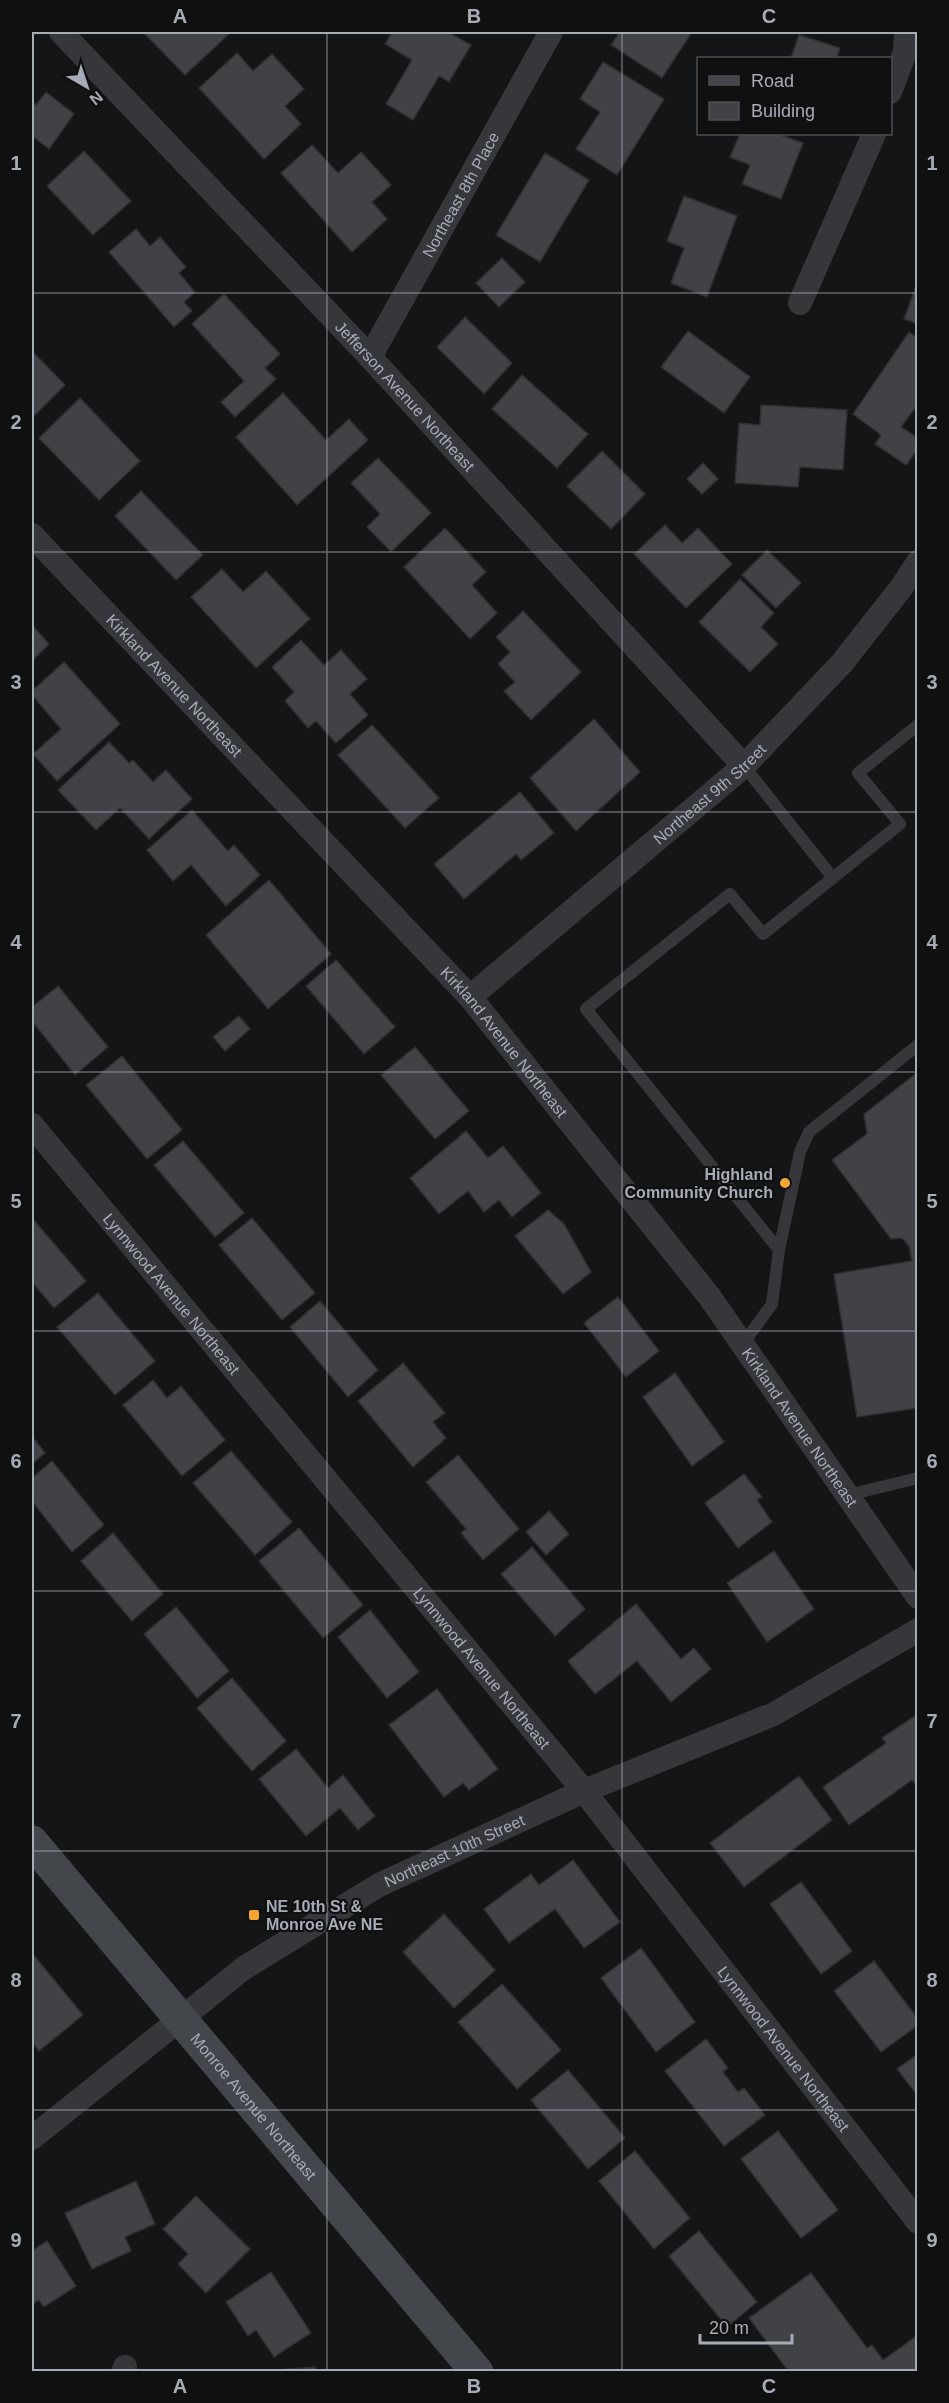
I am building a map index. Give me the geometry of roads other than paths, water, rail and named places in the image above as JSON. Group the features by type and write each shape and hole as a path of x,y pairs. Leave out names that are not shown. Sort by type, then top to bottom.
{"street":[{"name":"Jefferson Avenue Northeast","path":"61,32 370,357 744,766"},
{"name":"Northeast 8th Place","path":"370,357 551,32"},
{"path":"892,89 905,52 906,32"},
{"path":"800,303 874,135"},
{"name":"Kirkland Avenue Northeast","path":"32,535 470,997 709,1296 918,1598"},
{"name":"Northeast 9th Street","path":"470,997 744,766 842,663 901,588 918,562"},
{"name":"Lynnwood Avenue Northeast","path":"32,1125 584,1791 918,2222"},
{"name":"Northeast 10th Street","path":"32,2138 244,1968 379,1885 584,1791 774,1714 918,1630"},
{"name":"Monroe Avenue Northeast","path":"32,1842 477,2372"}],"lane":[{"path":"779,1250 586,1009 730,894 763,934 900,824 858,773 918,725"},
{"path":"744,766 833,878"},
{"path":"743,1344 772,1304 779,1250 800,1152 809,1132 918,1045"},
{"path":"848,1495 918,1478"}],"place":[{"name":"Highland Community Church","path":"785,1183"},
{"name":"NE 10th St & Monroe Ave NE","path":"254,1915"}]}
